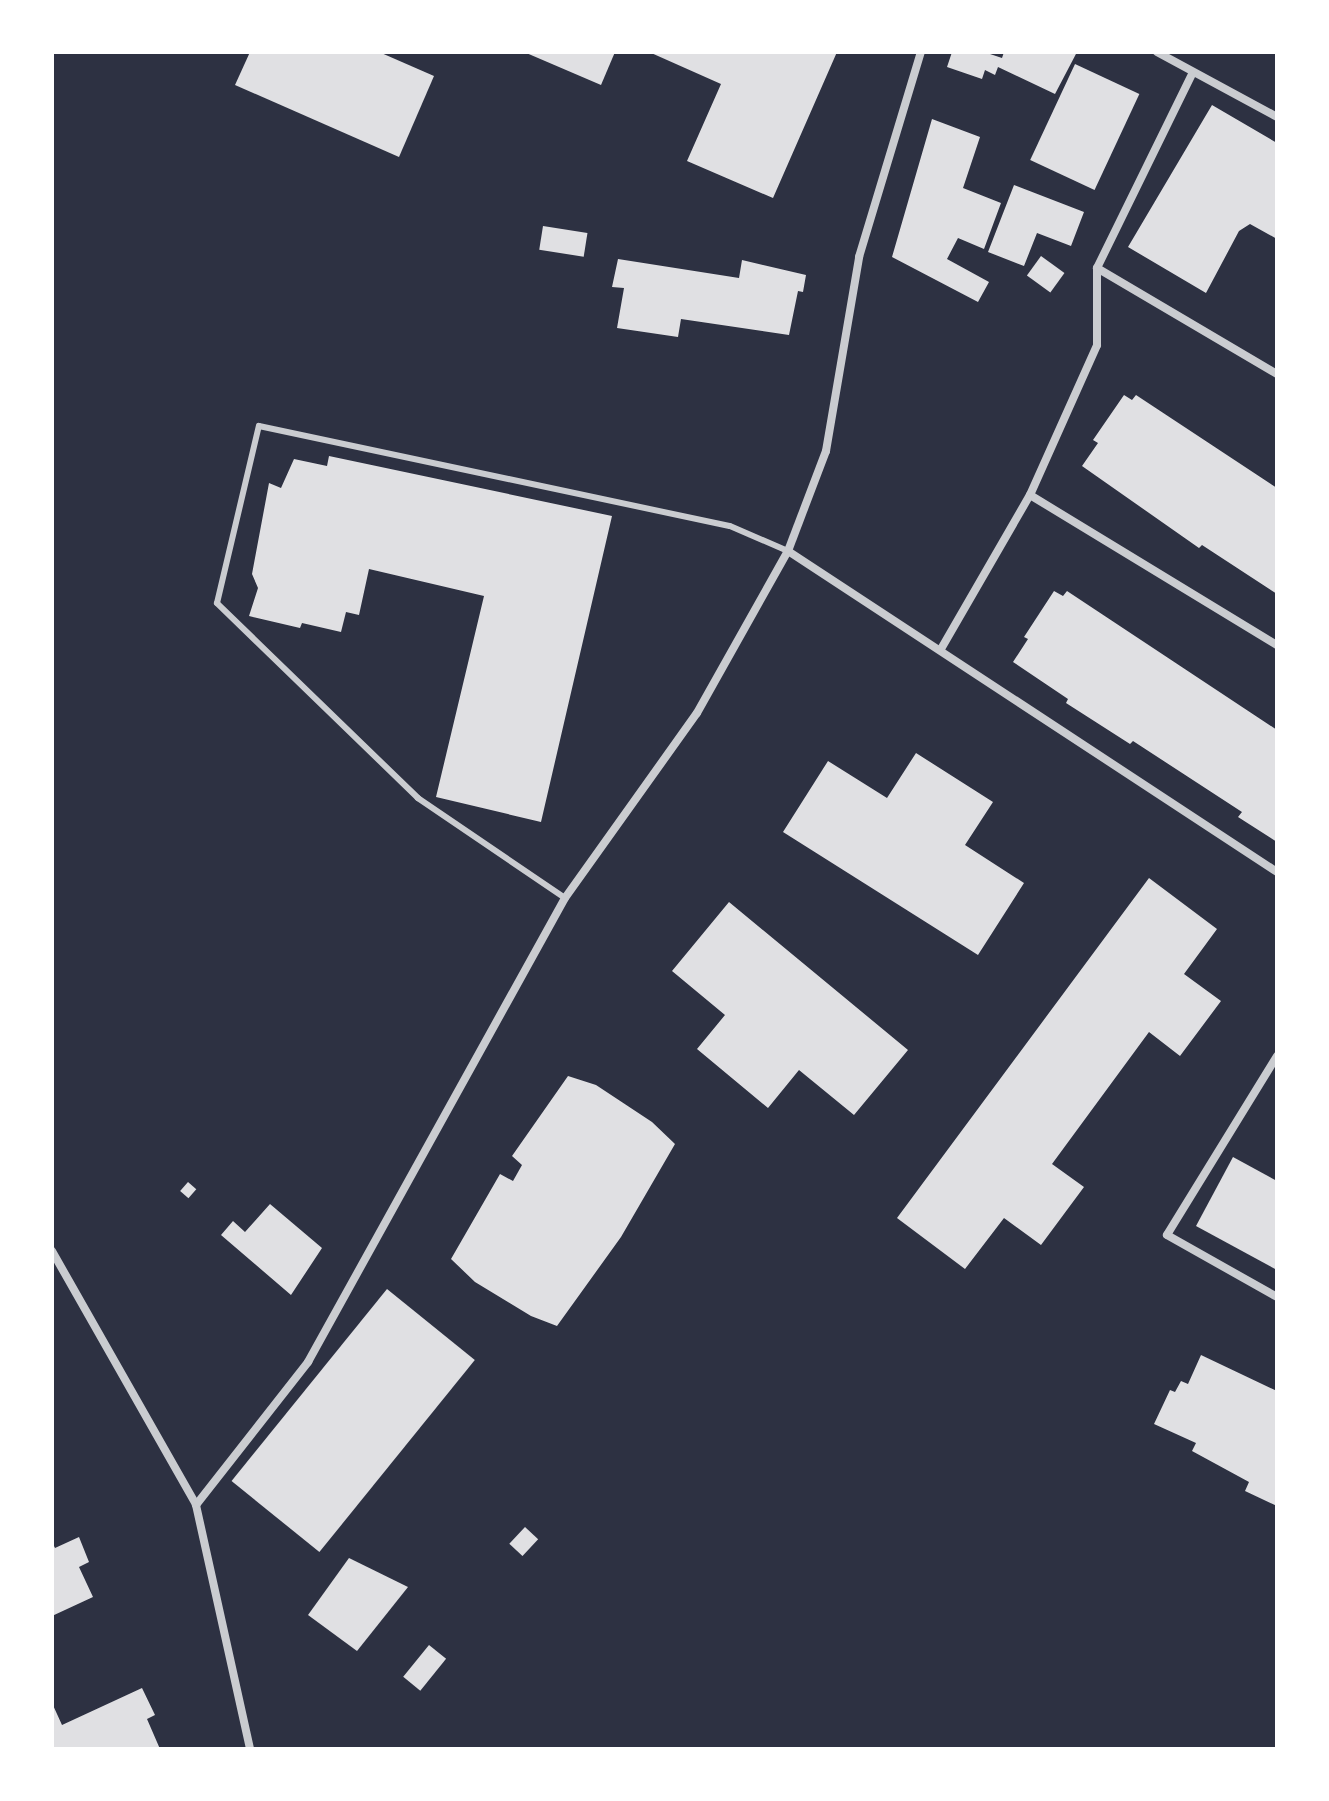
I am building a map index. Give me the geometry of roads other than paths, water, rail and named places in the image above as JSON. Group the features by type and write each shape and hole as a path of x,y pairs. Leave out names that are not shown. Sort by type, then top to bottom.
{"street":[{"path":"196,1505 308,1362 565,898 697,713 788,551 826,451 859,257 921,52"},
{"path":"1157,52 1277,117"},
{"path":"941,649 1030,495 1097,345 1097,268 1193,72"},
{"path":"1097,268 1277,374"},
{"path":"1030,495 1277,645"},
{"path":"788,551 1277,872"},
{"path":"1277,1056 1167,1235 1277,1297"},
{"path":"52,1251 196,1505 250,1749"}],"lane":[{"path":"565,898 418,798 217,603 259,426 730,526 788,551"}]}
